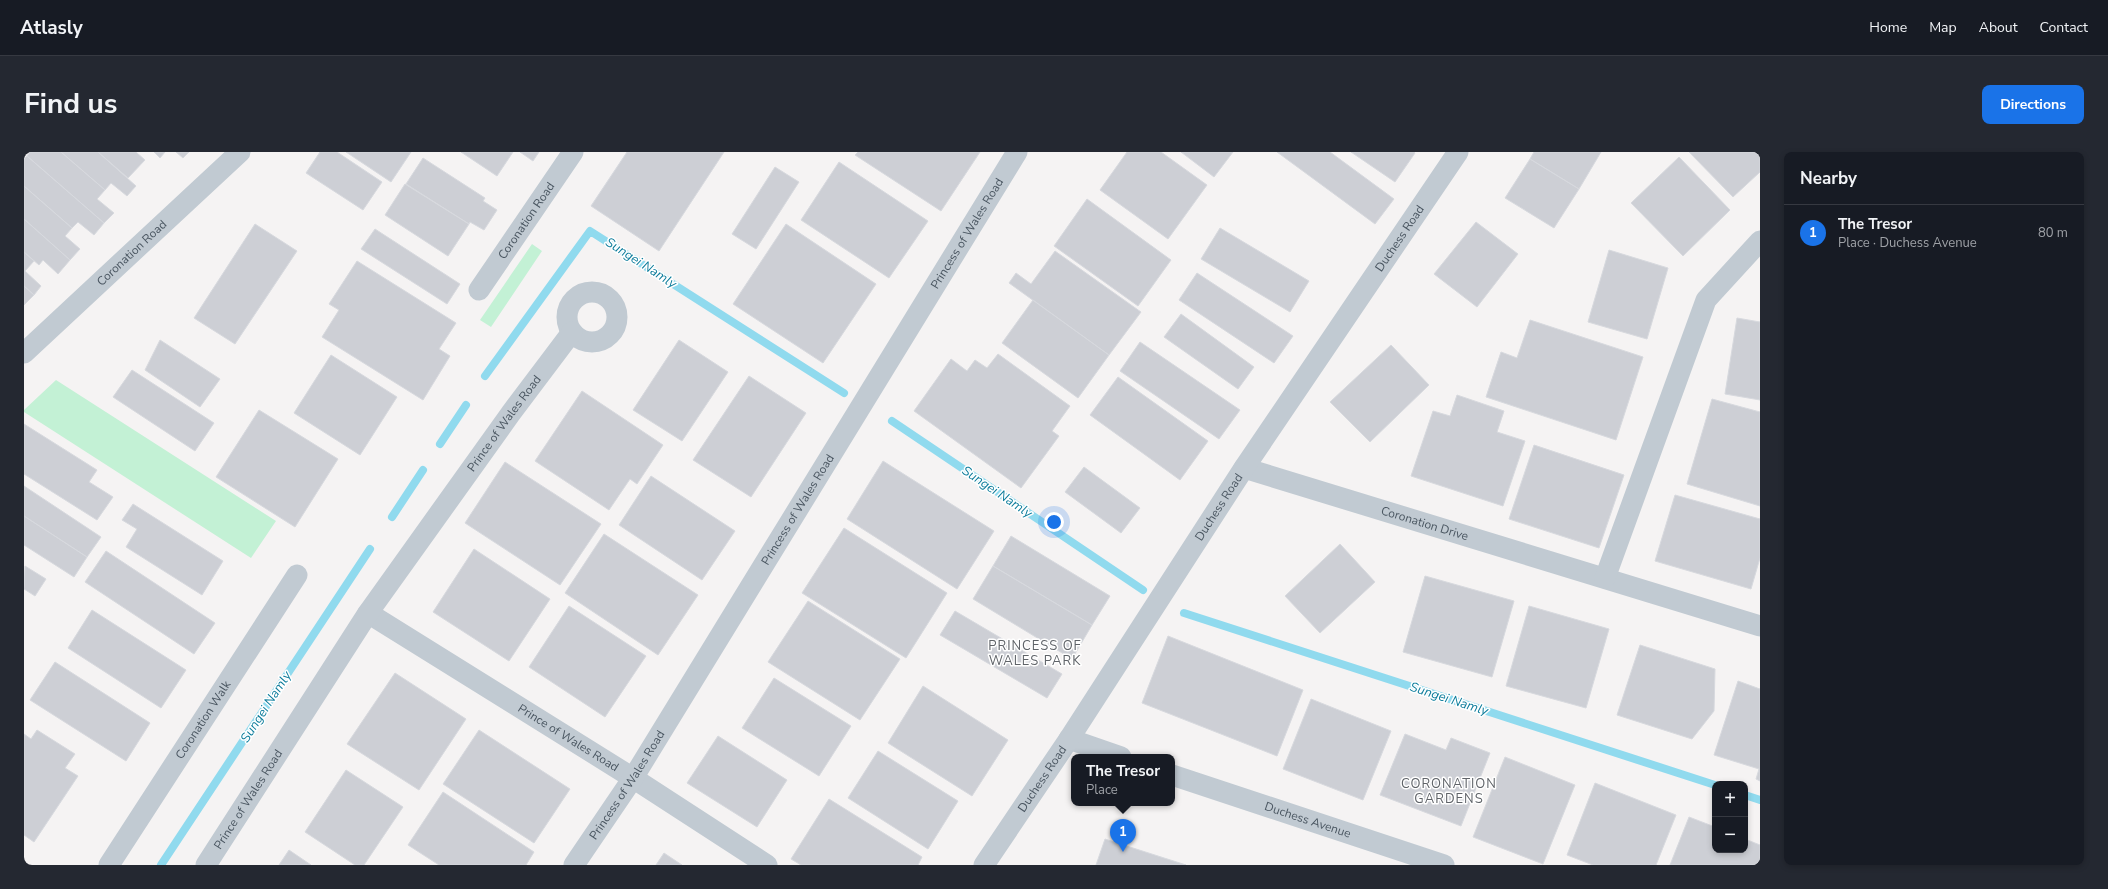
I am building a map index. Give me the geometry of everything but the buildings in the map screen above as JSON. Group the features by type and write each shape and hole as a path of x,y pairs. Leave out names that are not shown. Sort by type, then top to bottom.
{"street":[{"name":"Coronation Road","path":"24,353 240,152"},
{"name":"Coronation Road","path":"479,290 573,152"},
{"name":"Princess of Wales Road","path":"574,865 633,778 1017,152"},
{"name":"Duchess Road","path":"984,865 1069,739 1244,468 1458,152"},
{"path":"1605,578 1706,300 1760,241"},
{"name":"Prince of Wales Road","path":"206,865 368,613 511,413 572,332"},
{"name":"Coronation Drive","path":"1244,468 1760,626"},
{"name":"Coronation Walk","path":"108,865 297,575"},
{"name":"Prince of Wales Road","path":"368,613 633,778 767,865"},
{"path":"1069,739 1112,754"},
{"name":"Duchess Avenue","path":"1175,776 1444,865"}],"green space":[{"path":"532,244 542,251 491,327 480,320"},
{"path":"56,380 276,521 251,558 24,412 24,410"}],"waterway":[{"name":"Sungei Namly","path":"485,376 590,231 844,393"},
{"name":"Sungei Namly","path":"440,444 466,405"},
{"name":"Sungei Namly","path":"892,421 1143,590"},
{"name":"Sungei Namly","path":"392,517 423,470"},
{"name":"Sungei Namly","path":"161,865 370,549"},
{"name":"Sungei Namly","path":"1184,613 1712,784"},
{"name":"Sungei Namly","path":"1748,796 1760,800"}],"place":[{"name":"The Tresor","path":"1123,852"}],"district":[{"name":"PRINCESS OF WALES PARK","path":"1035,654"},
{"name":"CORONATION GARDENS","path":"1449,792"}]}
